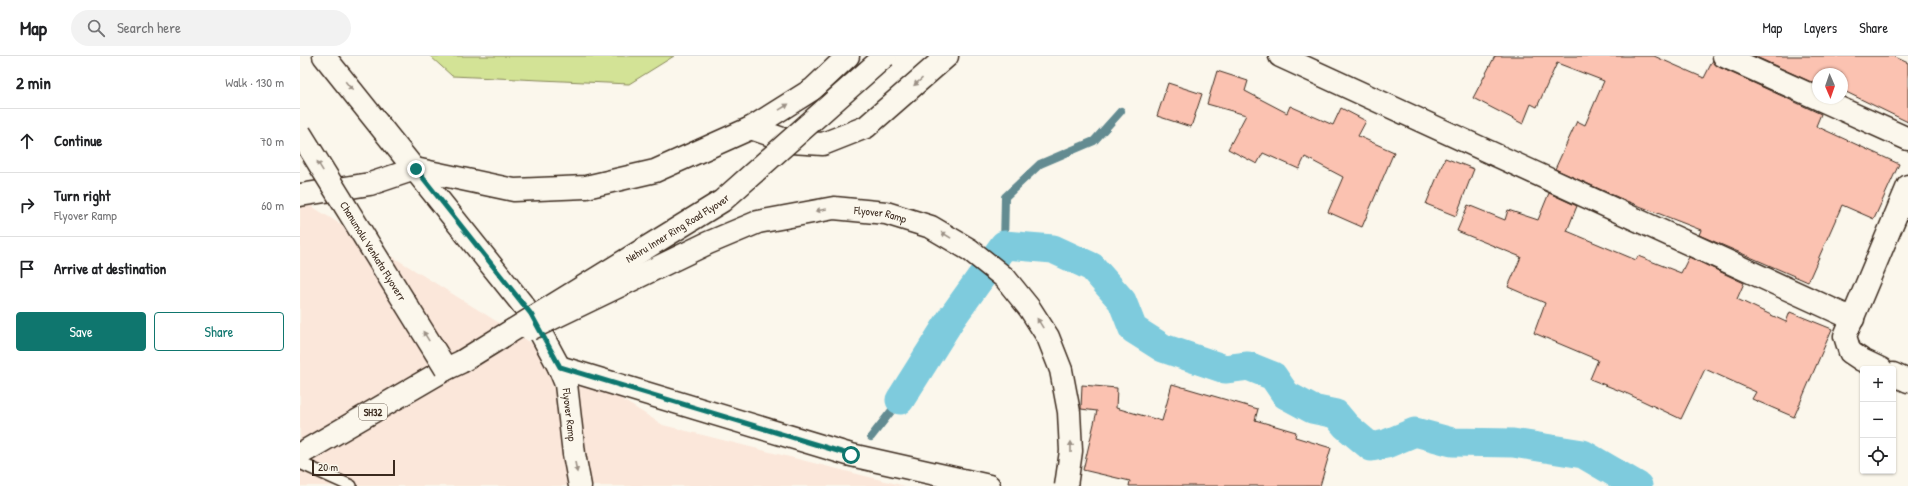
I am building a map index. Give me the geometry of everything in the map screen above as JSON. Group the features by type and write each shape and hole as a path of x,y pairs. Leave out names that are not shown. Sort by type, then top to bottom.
{"street":[{"name":"Flyover Ramp","path":"324,56 531,314 560,367 566,384 574,454 580,486"},
{"path":"300,195 370,184 416,169 514,190 586,187 655,171 751,128 813,88 848,56"},
{"name":"Nehru Inner Ring Road Flyover","path":"454,365 722,201 885,56"},
{"path":"751,128 791,142 823,144 866,127 947,56"},
{"path":"1280,56 1853,319"},
{"path":"1724,56 1908,139"},
{"name":"Chanumolu Venkata Flyoverr","path":"300,134 454,365"},
{"path":"1875,366 1850,352 1845,336 1908,186"},
{"name":"Flyover Ramp","path":"454,365 708,243 758,222 834,208 886,213 931,226 970,250 1006,278 1030,308 1048,337 1061,370 1069,412 1072,451 1066,486"},
{"name":"SH32","path":"300,454 454,365"},
{"path":"560,367 851,455 989,486"},
{"path":"1896,375 1908,381"}],"lane":[{"path":"300,463 351,486"}],"shaded area":[{"path":"300,199 663,425 905,486 300,486"}],"green space":[{"path":"430,56 674,56 629,84 452,76"}],"building":[{"path":"1495,56 1654,56 1704,78 1713,60 1719,67 1821,114 1816,126 1899,164 1874,219 1842,205 1808,282 1699,235 1701,230 1624,200 1555,169 1577,121 1585,125 1604,81 1557,63 1537,107 1531,104 1523,124 1473,98"},
{"path":"1754,56 1893,56 1908,63 1908,122 1848,93 1848,68 1812,68 1812,82"},
{"path":"1217,71 1248,81 1245,91 1287,113 1290,106 1333,125 1341,108 1366,121 1358,136 1394,152 1362,227 1328,212 1343,177 1305,157 1299,169 1263,153 1257,164 1228,149 1246,115 1207,104"},
{"path":"1168,83 1202,94 1191,127 1157,116"},
{"path":"1445,158 1474,169 1456,216 1426,204"},
{"path":"1549,193 1577,206 1567,231 1636,260 1638,256 1681,273 1689,257 1744,283 1737,299 1786,322 1790,312 1832,329 1794,417 1752,399 1756,392 1705,369 1681,419 1628,394 1590,379 1598,360 1534,333 1545,303 1508,287 1521,257 1457,231 1468,205 1505,220 1508,210 1538,220"},
{"path":"1172,384 1258,409 1255,420 1296,432 1295,437 1331,448 1320,486 1129,486 1130,481 1083,470 1097,411 1081,409 1082,385 1117,388 1116,408 1162,421"}],"waterway":[{"path":"1004,245 1005,197 1040,164 1094,141 1121,111"},
{"path":"900,400 951,319 1004,245 1053,249 1092,267 1122,301 1133,329 1163,348 1225,369 1248,366 1273,376 1286,395 1312,409 1336,414 1346,426 1371,447 1386,444 1415,432 1452,442 1513,443 1583,454 1638,486"},
{"path":"871,437 900,400"}],"route":[{"path":"416,169 531,314 560,367 851,455"}]}
